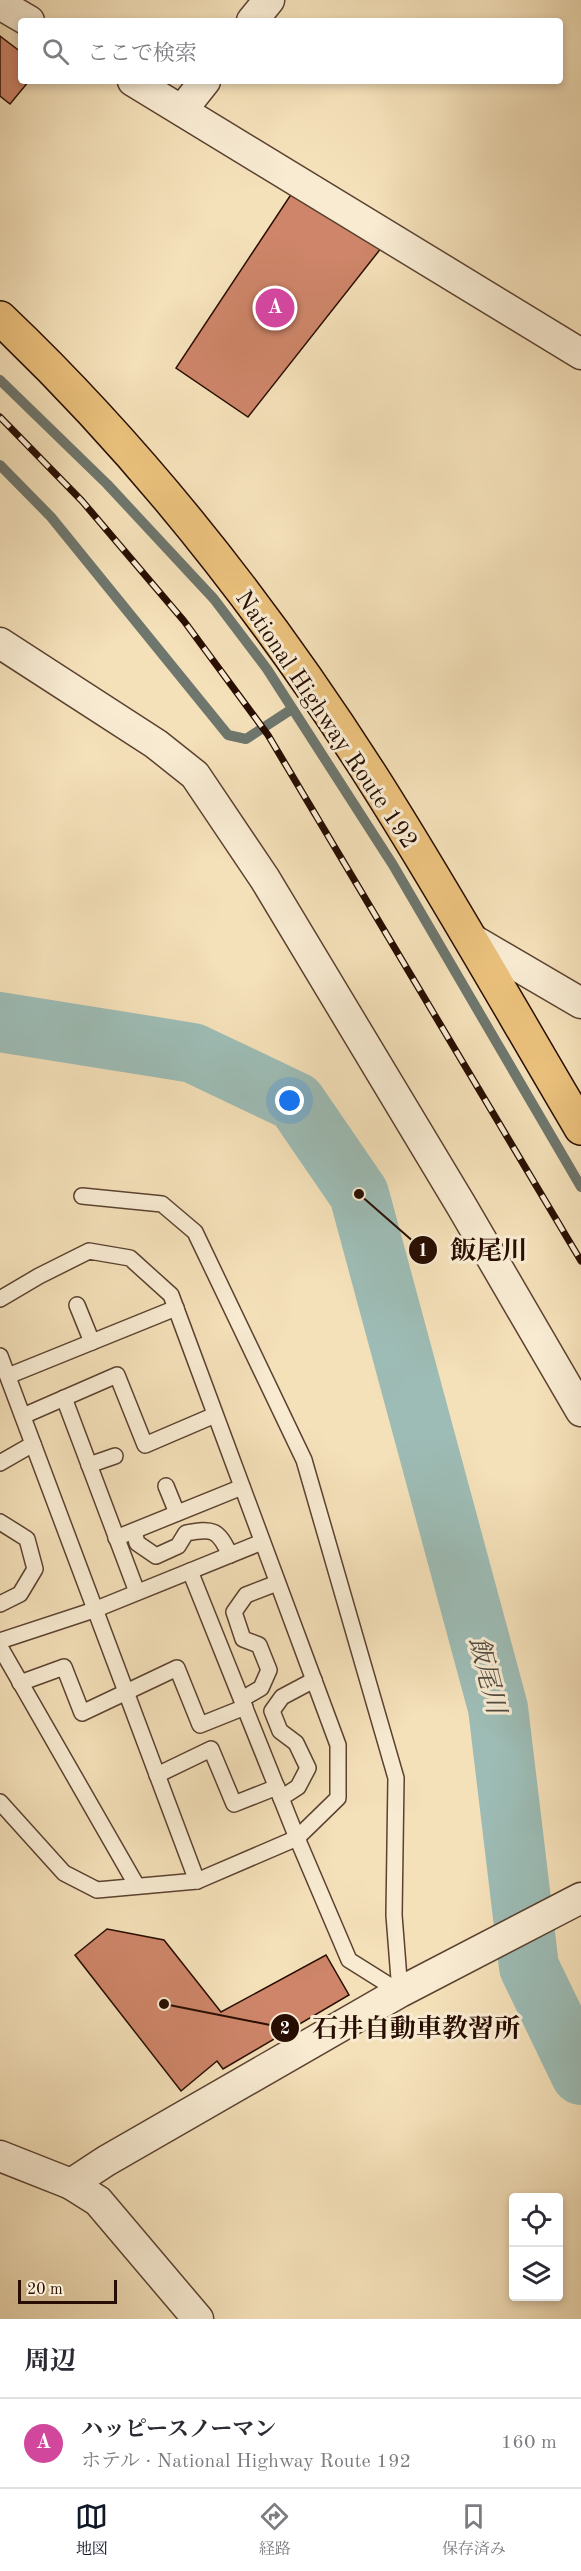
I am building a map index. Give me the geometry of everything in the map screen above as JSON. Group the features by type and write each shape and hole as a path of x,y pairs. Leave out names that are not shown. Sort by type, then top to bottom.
{"highway":[{"name":"National Highway Route 192","path":"0,318 49,365 138,464 225,570 293,661 370,774 581,1128"}],"street":[{"path":"254,18 269,0"},
{"path":"0,4 24,18"},
{"path":"138,84 581,354"},
{"path":"182,110 203,84"},
{"path":"0,643 156,744 195,775 265,879 581,1411"},
{"path":"468,937 581,1003"},
{"path":"71,2184 106,2161 400,1992 581,1898"},
{"path":"0,2156 71,2184 98,2201 198,2319"}],"lane":[{"path":"82,1196 162,1204 195,1232 304,1460 396,1778 394,1915 400,1992"},
{"path":"0,1299 89,1251 129,1258 171,1294 338,1745 338,1798 297,1838 197,1881 97,1890 64,1873 0,1802"},
{"path":"77,1305 92,1342"},
{"path":"8,1376 176,1308"},
{"path":"0,1356 197,1881"},
{"path":"23,1416 117,1375 145,1445 215,1415"},
{"path":"0,1395 16,1398"},
{"path":"64,1398 137,1593"},
{"path":"0,1463 33,1444"},
{"path":"89,1465 115,1456"},
{"path":"166,1486 177,1513"},
{"path":"116,1538 242,1487"},
{"path":"0,1522 27,1539 35,1569 21,1594 0,1604"},
{"path":"134,1531 137,1543 156,1556 178,1546 186,1533 208,1529 221,1536 230,1555"},
{"path":"0,1641 94,1610 262,1542"},
{"path":"190,1571 297,1838 349,1960 400,1992"},
{"path":"20,1683 64,1667 82,1713 177,1668 200,1725 243,1703 261,1688 268,1670 259,1645 243,1638 234,1612 246,1596 277,1583"},
{"path":"0,1647 136,1886"},
{"path":"157,1775 211,1749 234,1804 298,1787 308,1768 296,1743 280,1731 272,1711 282,1697 314,1680"}],"building":[{"path":"0,36 18,50 18,84 27,84 10,104 0,96"},
{"path":"292,193 382,247 248,417 176,368"},
{"path":"107,1929 164,1940 221,2012 326,1955 349,1995 223,2069 217,2061 181,2091 75,1955"}],"waterway":[{"path":"0,380 107,484 214,599 267,669 393,865 581,1187"},
{"path":"0,465 51,517 228,735 246,739 292,709"},
{"name":"飯尾川","path":"0,1022 193,1053 296,1102 359,1194 498,1708 529,1967 581,2075"}],"railway":[{"path":"0,417 82,501 184,621 268,735 581,1261"}],"place":[{"name":"ハッピースノーマン","path":"275,308"},
{"name":"飯尾川","path":"359,1194"},
{"name":"石井自動車教習所","path":"164,2004"}]}
